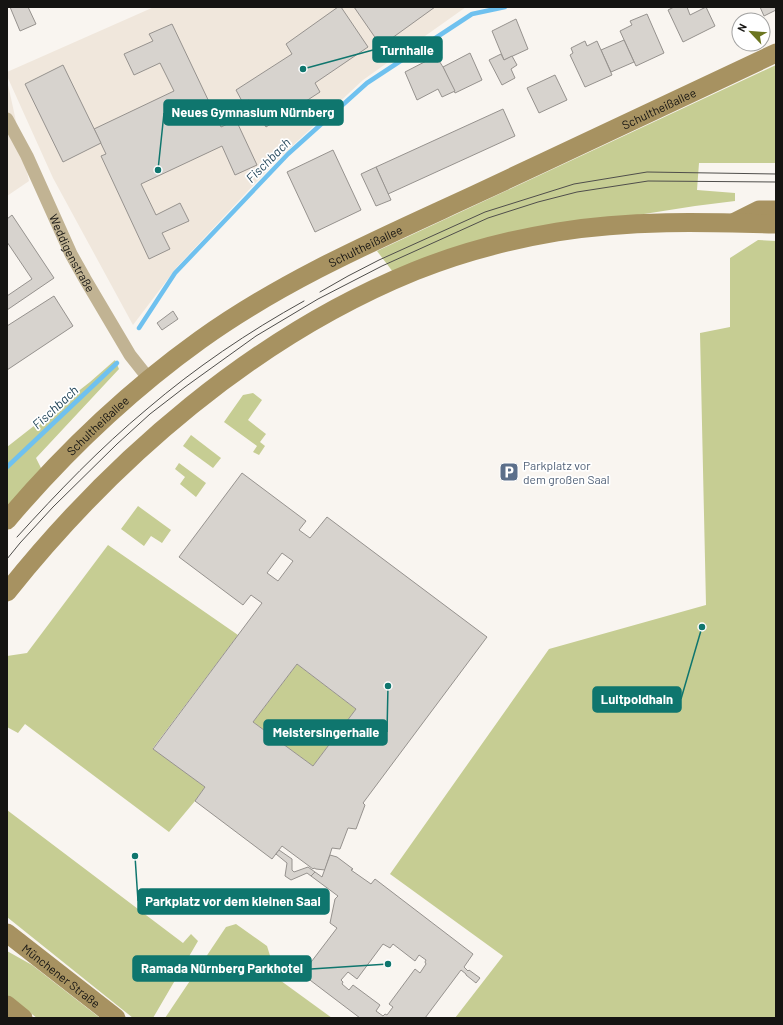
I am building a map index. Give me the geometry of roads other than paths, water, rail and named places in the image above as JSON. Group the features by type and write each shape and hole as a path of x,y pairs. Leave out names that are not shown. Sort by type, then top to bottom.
{"main road":[{"name":"Schultheißallee","path":"7,520 74,448 108,415 149,379 200,340 268,296 371,242 578,147 776,53"},
{"path":"734,223 759,210 776,210"},
{"path":"7,592 44,547 87,501 125,463 156,436 238,370 318,319 366,293 415,271 477,250 556,232 599,226 639,223 682,222 776,224"},
{"name":"Münchener Straße","path":"7,933 116,1018"},
{"path":"7,1006 23,1018"}],"street":[{"name":"Weddigenstraße","path":"7,119 27,156 71,254 130,355 149,379"}],"waterway":[{"name":"Fischbach","path":"139,328 175,273 288,154 367,83 472,14 505,7"},
{"name":"Fischbach","path":"7,467 117,363"}],"tram line":[{"path":"320,292 379,260 485,212 574,184 647,172 776,174"},
{"path":"7,559 53,507 150,414 256,336 318,299 382,266 488,218 538,202 577,192 648,181 776,182"},
{"path":"17,537 96,455 165,394 222,351 304,301"}],"place":[{"name":"Turnhalle","path":"303,69"},
{"name":"Neues Gymnasium Nürnberg","path":"158,170"},
{"name":"Parkplatz vor dem großen Saal","path":"509,472"},
{"name":"Luitpoldhain","path":"702,627"},
{"name":"Meistersingerhalle","path":"388,686"},
{"name":"Parkplatz vor dem kleinen Saal","path":"135,856"},
{"name":"Ramada Nürnberg Parkhotel","path":"388,964"}]}
